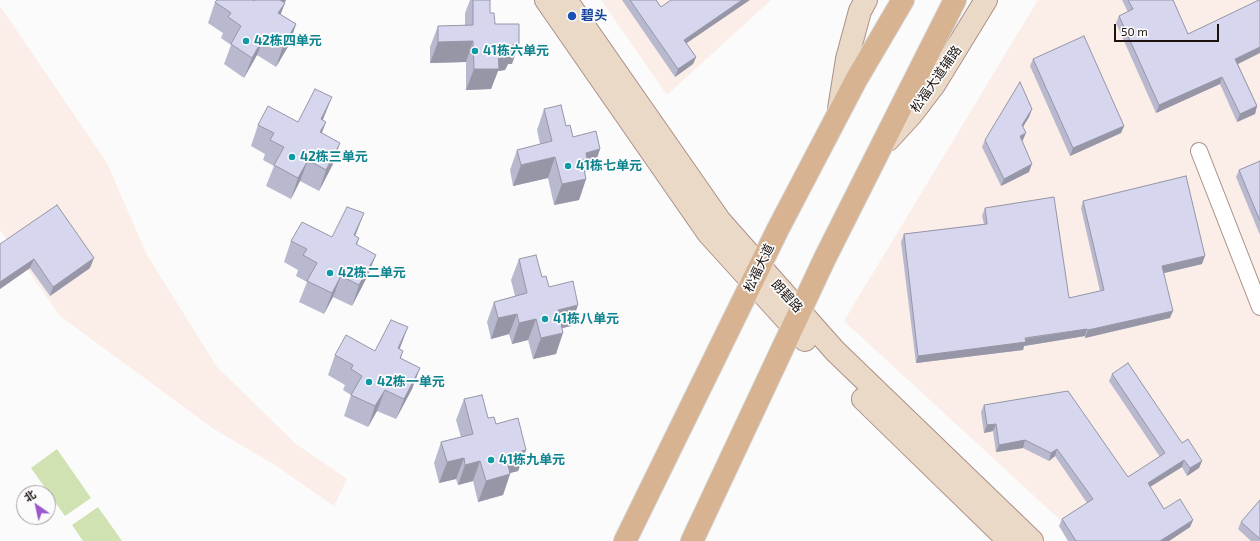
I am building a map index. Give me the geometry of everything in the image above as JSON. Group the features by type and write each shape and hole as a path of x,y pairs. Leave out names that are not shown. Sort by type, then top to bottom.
{"main road":[{"name":"松福大道","path":"625,541 756,274 838,115 902,0"},
{"path":"692,541 796,319 878,151 955,0"}],"street":[{"name":"朗碧路","path":"546,0 708,234 756,274"},
{"name":"朗碧路","path":"566,0 756,274 796,319 827,364 1009,541"},
{"path":"838,115 847,59 860,11 866,0"},
{"name":"松福大道辅路","path":"878,151 911,115 934,85 986,0"},
{"path":"1199,151 1260,308"},
{"name":"朗碧路","path":"796,319 835,351 1032,541"}],"shaded area":[{"path":"601,0 771,0 667,95"},
{"path":"1038,0 1260,0 1260,541 1083,541 844,321"},
{"path":"0,6 107,163 147,255 217,367 296,444 347,479 334,506 275,465 214,429 60,316 0,230"}],"green space":[{"path":"57,449 91,498 65,516 56,503 56,485 43,485 31,468"},
{"path":"98,507 122,541 83,541 72,525"}],"building":[{"path":"217,0 280,0 285,3 278,13 296,24 283,46 265,35 252,58 231,44 241,26 228,17 231,13 215,2"},
{"path":"473,0 490,0 490,13 494,13 495,24 519,24 519,44 513,44 513,50 498,50 499,69 474,69 473,41 438,42 438,26 473,25"},
{"path":"630,0 656,0 661,7 671,0 742,0 684,40 696,57 678,69"},
{"path":"1128,0 1173,0 1188,34 1260,0 1260,47 1235,59 1257,106 1240,114 1222,77 1159,105 1119,16 1133,9"},
{"path":"1084,36 1124,126 1073,148 1033,59"},
{"path":"1020,82 1032,109 1022,125 1026,133 1020,136 1032,164 1004,179 985,140"},
{"path":"315,89 332,97 321,119 326,122 320,132 340,143 326,170 308,160 298,178 274,165 284,147 270,140 274,133 258,125 268,106 298,122"},
{"path":"561,105 566,126 570,125 573,137 596,131 600,149 586,153 587,159 582,160 586,179 562,184 555,157 521,165 517,150 552,141 544,109"},
{"path":"1260,161 1260,221 1239,170"},
{"path":"1186,176 1205,256 1162,266 1173,311 1088,330 1025,338 1026,342 918,356 904,234 987,224 985,208 1054,197 1069,298 1104,290 1083,201"},
{"path":"57,205 94,258 53,287 34,259 0,282 0,244"},
{"path":"347,207 364,213 354,235 359,238 356,244 376,255 359,285 341,276 332,293 307,281 317,263 303,255 307,249 291,241 302,222 332,237"},
{"path":"536,255 542,277 546,276 549,287 573,281 578,305 558,310 563,333 541,338 536,319 519,323 517,314 498,318 494,302 527,293 519,259"},
{"path":"391,320 408,327 398,348 403,351 400,358 420,368 404,399 385,390 375,406 351,395 362,376 351,369 353,365 335,355 346,335 375,351"},
{"path":"1128,363 1182,443 1188,439 1202,461 1190,468 1184,460 1148,483 1164,509 1180,499 1193,520 1160,541 1076,541 1062,519 1093,499 1057,449 1051,453 1025,440 999,445 996,424 987,425 984,405 1068,391 1128,477 1165,453 1112,374"},
{"path":"482,395 488,418 494,417 496,424 518,418 526,450 506,455 510,474 486,481 480,461 465,465 464,458 447,462 441,442 473,434 464,399"},
{"path":"1260,500 1260,539 1241,522"}],"place":[{"name":"碧头","path":"572,16"},
{"name":"42栋四单元","path":"246,41"},
{"name":"41栋六单元","path":"475,51"},
{"name":"42栋三单元","path":"292,157"},
{"name":"41栋七单元","path":"568,166"},
{"name":"42栋二单元","path":"330,273"},
{"name":"41栋八单元","path":"545,319"},
{"name":"42栋一单元","path":"369,382"},
{"name":"41栋九单元","path":"491,460"}]}
